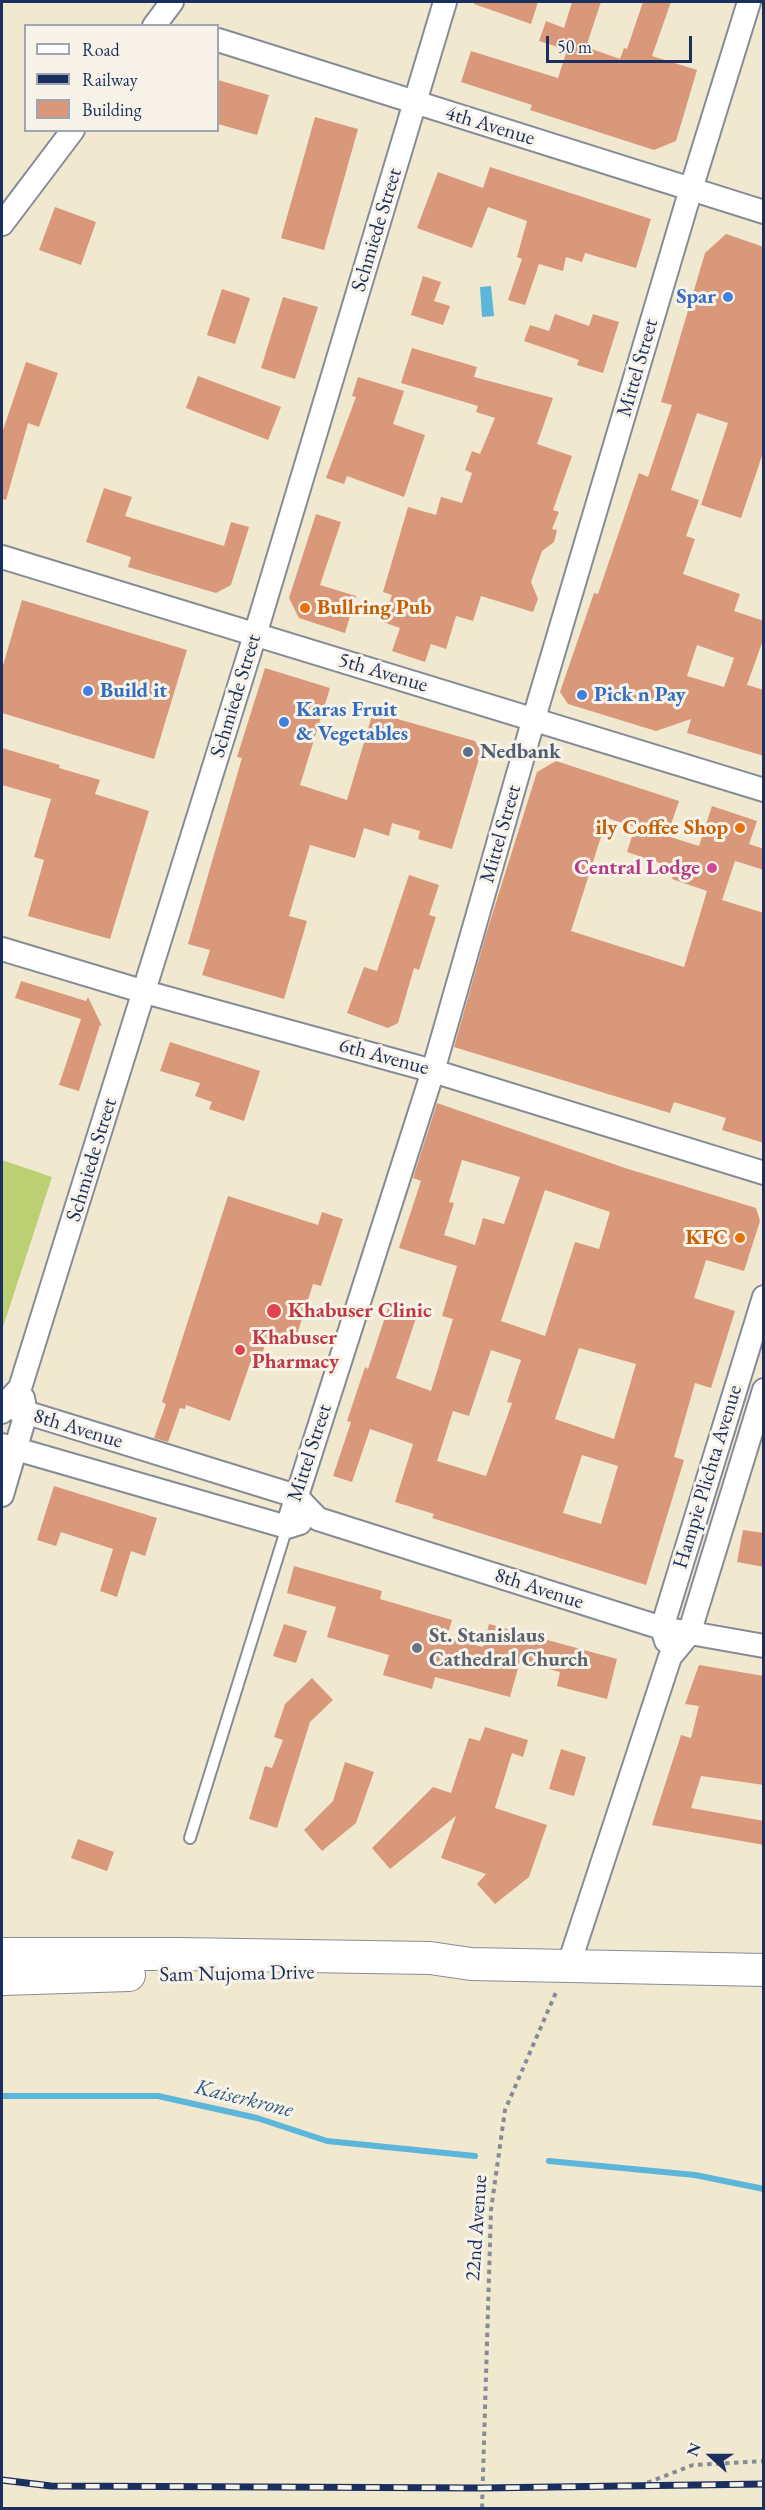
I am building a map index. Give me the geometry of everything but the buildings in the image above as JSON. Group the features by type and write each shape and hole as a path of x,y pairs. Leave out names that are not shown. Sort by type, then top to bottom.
{"main road":[{"name":"Sam Nujoma Drive","path":"2,1954 430,1958 471,1964 569,1964 764,1970"},
{"name":"Sam Nujoma Drive","path":"2,1979 431,1970 471,1964"}],"street":[{"path":"161,24 172,2"},
{"name":"Schmiede Street","path":"2,1408 20,1388 145,992 445,2"},
{"name":"Mittel Street","path":"287,1527 433,1071 534,718 749,2"},
{"name":"4th Avenue","path":"219,40 764,212"},
{"path":"2,224 71,132"},
{"name":"5th Avenue","path":"2,557 764,790"},
{"name":"6th Avenue","path":"2,950 433,1071 764,1173"},
{"name":"Hampie Plichta Avenue","path":"662,1628 764,1297"},
{"path":"2,1495 9,1447 26,1413 20,1388"},
{"name":"Hampie Plichta Avenue","path":"569,1964 670,1657 689,1634 756,1443 764,1390"},
{"name":"8th Avenue","path":"2,1408 26,1413 296,1496 318,1519 662,1628 764,1646"},
{"path":"721,1435 756,1443"},
{"name":"8th Avenue","path":"9,1447 287,1527"},
{"path":"287,1527 318,1519"},
{"path":"662,1628 670,1657"}],"lane":[{"path":"190,1838 287,1527"}],"path":[{"name":"22nd Avenue","path":"482,2508 491,2210 505,2110 569,1964"},
{"path":"639,2486 693,2465 764,2461"}],"green space":[{"path":"2,1160 52,1177 3,1327 2,1327"}],"water":[{"path":"491,286 494,316 482,317 480,287"}],"waterway":[{"name":"Kaiserkrone","path":"2,2096 158,2096 257,2118 327,2141 475,2156"},
{"name":"Kaiserkrone","path":"549,2161 695,2175 764,2189"}],"railway":[{"path":"2,2480 51,2486 482,2488 764,2484"}],"place":[{"name":"Spar","path":"728,297"},
{"name":"Bullring Pub","path":"305,608"},
{"name":"Build it","path":"88,691"},
{"name":"Pick n Pay","path":"582,695"},
{"name":"Karas Fruit & Vegetables","path":"284,722"},
{"name":"Nedbank","path":"468,752"},
{"name":"ily Coffee Shop","path":"740,828"},
{"name":"Central Lodge","path":"712,868"},
{"name":"KFC","path":"740,1238"},
{"name":"Khabuser Clinic","path":"274,1311"},
{"name":"Khabuser Pharmacy","path":"240,1350"},
{"name":"St. Stanislaus Cathedral Church","path":"417,1648"}]}
